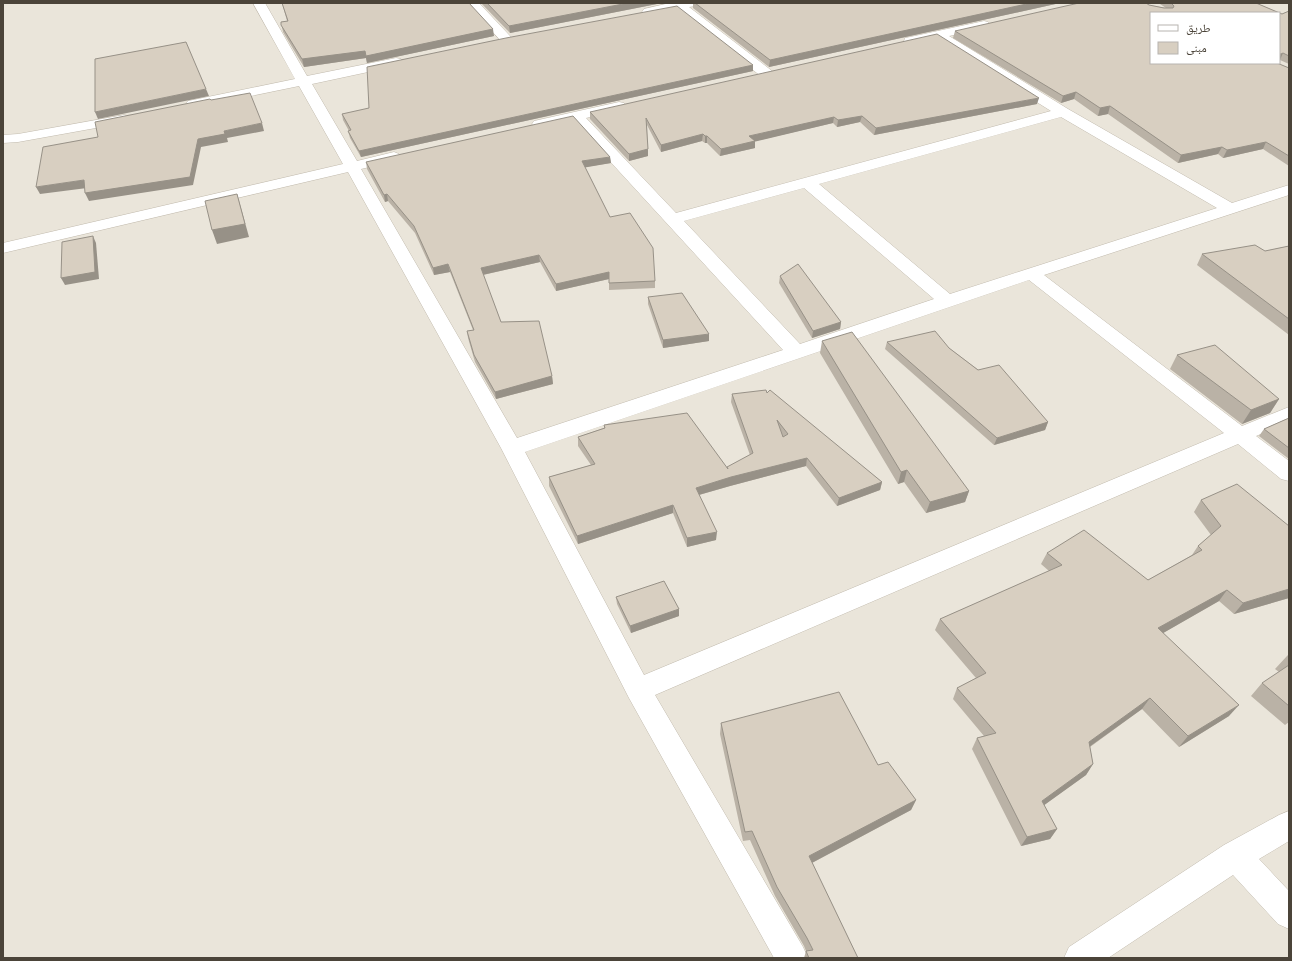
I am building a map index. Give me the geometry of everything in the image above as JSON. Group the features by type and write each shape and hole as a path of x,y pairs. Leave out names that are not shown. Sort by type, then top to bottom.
{"street":[{"path":"259,3 512,448 638,690 792,958"},
{"path":"472,3 506,39"},
{"path":"634,14 682,4 767,74"},
{"path":"899,44 999,22"},
{"path":"938,35 1063,112 1230,209"},
{"path":"491,42 522,36"},
{"path":"179,107 408,59"},
{"path":"752,77 783,71"},
{"path":"529,126 629,104"},
{"path":"672,219 1063,112"},
{"path":"3,139 101,124 140,116"},
{"path":"576,116 796,352"},
{"path":"3,248 406,154"},
{"path":"806,182 947,301"},
{"path":"512,448 1031,273 1289,190"},
{"path":"1031,273 1289,473"},
{"path":"638,690 1241,436 1289,414"},
{"path":"1080,958 1235,856 1289,825"},
{"path":"1235,856 1289,913"}],"shaded area":[{"path":"3,3 1289,3 1289,958 3,958"}],"building":[{"path":"282,3 469,3 493,29 366,56 365,51 302,59 281,25 281,22 288,21"},
{"path":"487,3 628,3 509,26"},
{"path":"695,3 1031,3 770,60"},
{"path":"1079,3 1146,3 1164,8 1173,8 1174,6 1171,3 1256,3 1277,12 1150,12 1150,64 1279,64 1289,68 1289,156 1266,142 1227,150 1222,147 1181,155 1110,106 1100,108 1076,92 1063,96 955,31"},
{"path":"677,6 753,65 359,151 348,131 351,130 342,114 369,108 367,67 506,38"},
{"path":"1289,11 1289,56 1283,53 1281,54 1280,13 1282,14"},
{"path":"937,34 1039,98 876,128 862,116 838,120 834,117 749,136 755,141 721,149 703,134 661,145 646,118 648,149 629,154 590,112"},
{"path":"186,42 206,89 95,112 95,59"},
{"path":"250,93 262,123 224,131 225,134 198,139 190,177 85,193 84,180 36,187 43,147 98,137 95,122 210,99"},
{"path":"573,116 610,157 582,161 610,217 630,213 653,248 655,281 609,283 609,272 556,284 539,255 481,268 501,322 539,321 552,376 495,392 474,355 467,331 474,330 448,264 433,268 414,226 387,194 384,195 366,162"},
{"path":"237,194 245,224 212,230 205,201"},
{"path":"93,236 95,272 61,278 62,242"},
{"path":"1255,245 1265,251 1289,246 1289,319 1202,254"},
{"path":"798,264 841,322 813,331 780,276"},
{"path":"682,293 709,334 663,340 648,297"},
{"path":"935,331 949,348 978,370 999,365 1048,422 997,438 887,342"},
{"path":"852,332 969,491 930,502 907,470 901,472 822,341"},
{"path":"1215,345 1279,399 1251,410 1177,355"},
{"path":"766,390 767,393 770,390 882,482 839,498 807,458 731,477 696,488 717,532 687,538 673,505 577,536 549,477 595,464 578,437 605,428 604,425 687,413 728,469 727,467 753,453 732,394","holes":["777,420 788,434 783,437"]},
{"path":"1289,418 1289,448 1264,429"},
{"path":"1237,484 1289,526 1289,589 1243,603 1227,590 1158,628 1239,705 1188,736 1150,698 1089,742 1093,764 1042,801 1057,829 1027,837 977,738 996,733 957,688 986,673 940,619 1062,565 1047,553 1084,530 1148,580 1202,550 1198,546 1221,526 1201,500"},
{"path":"664,581 679,609 630,626 616,597"},
{"path":"1289,665 1289,706 1262,683"},
{"path":"839,692 878,765 888,762 916,800 809,856 858,958 809,958 806,951 813,950 807,938 777,887 752,831 745,832 721,723"}]}
